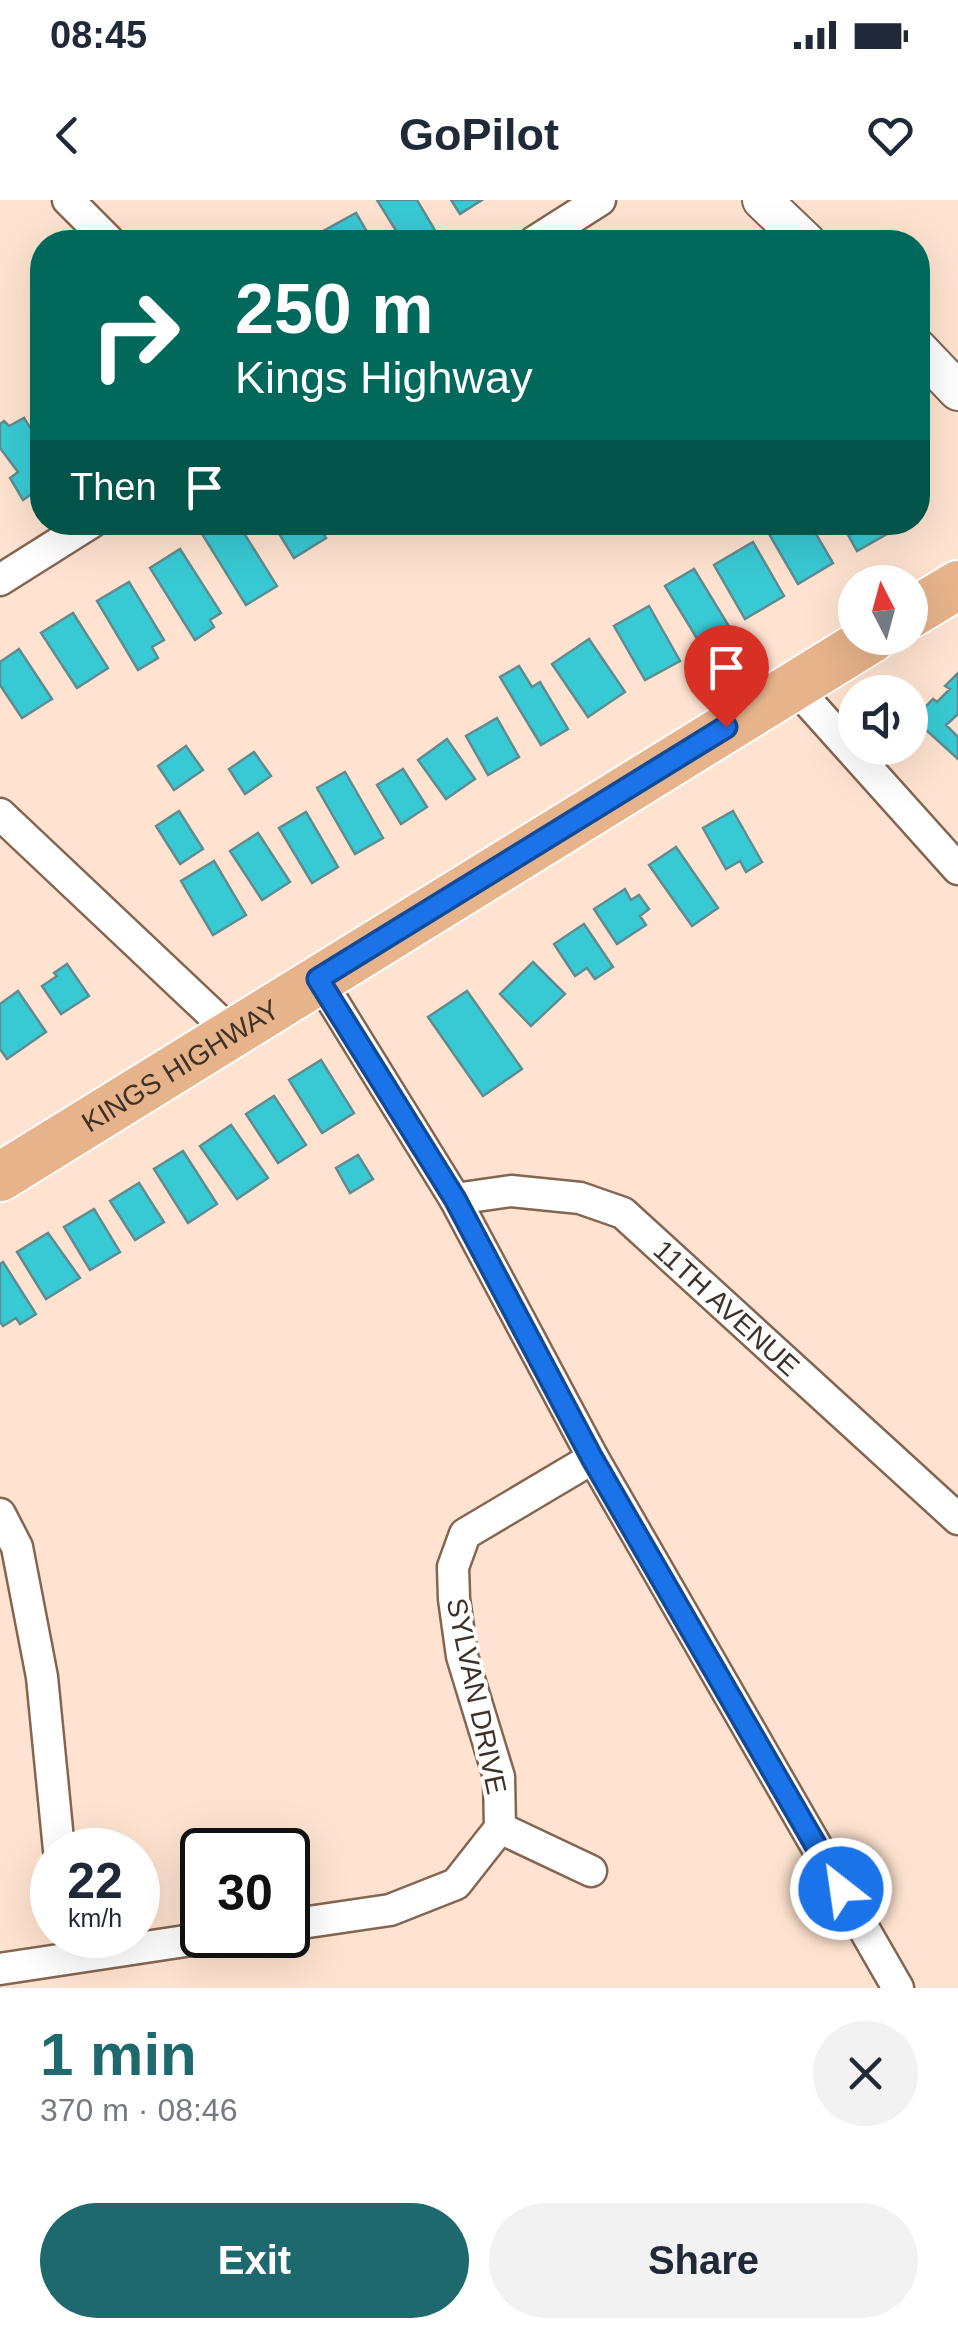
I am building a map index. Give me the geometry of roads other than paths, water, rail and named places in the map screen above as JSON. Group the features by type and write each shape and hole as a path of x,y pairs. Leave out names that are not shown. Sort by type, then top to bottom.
{"main road":[{"path":"928,603 958,585"},
{"name":"KINGS HIGHWAY","path":"0,1177 844,655"}],"street":[{"path":"68,200 98,230"},
{"path":"553,230 600,200"},
{"path":"762,200 793,230"},
{"path":"930,362 958,391"},
{"path":"0,580 71,535"},
{"path":"793,686 958,869"},
{"path":"0,814 232,1033"},
{"path":"318,979 455,1199 592,1458 898,1988"},
{"name":"11TH AVENUE","path":"455,1199 511,1191 580,1198 623,1213 958,1519"},
{"name":"SYLVAN DRIVE","path":"310,1923 390,1910 456,1884 500,1828 499,1776 462,1656 453,1568 465,1534 592,1458"},
{"path":"0,1514 17,1547 42,1677 57,1828"},
{"name":"SYLVAN DRIVE","path":"500,1828 591,1871"},
{"path":"0,1969 34,1958"}]}
